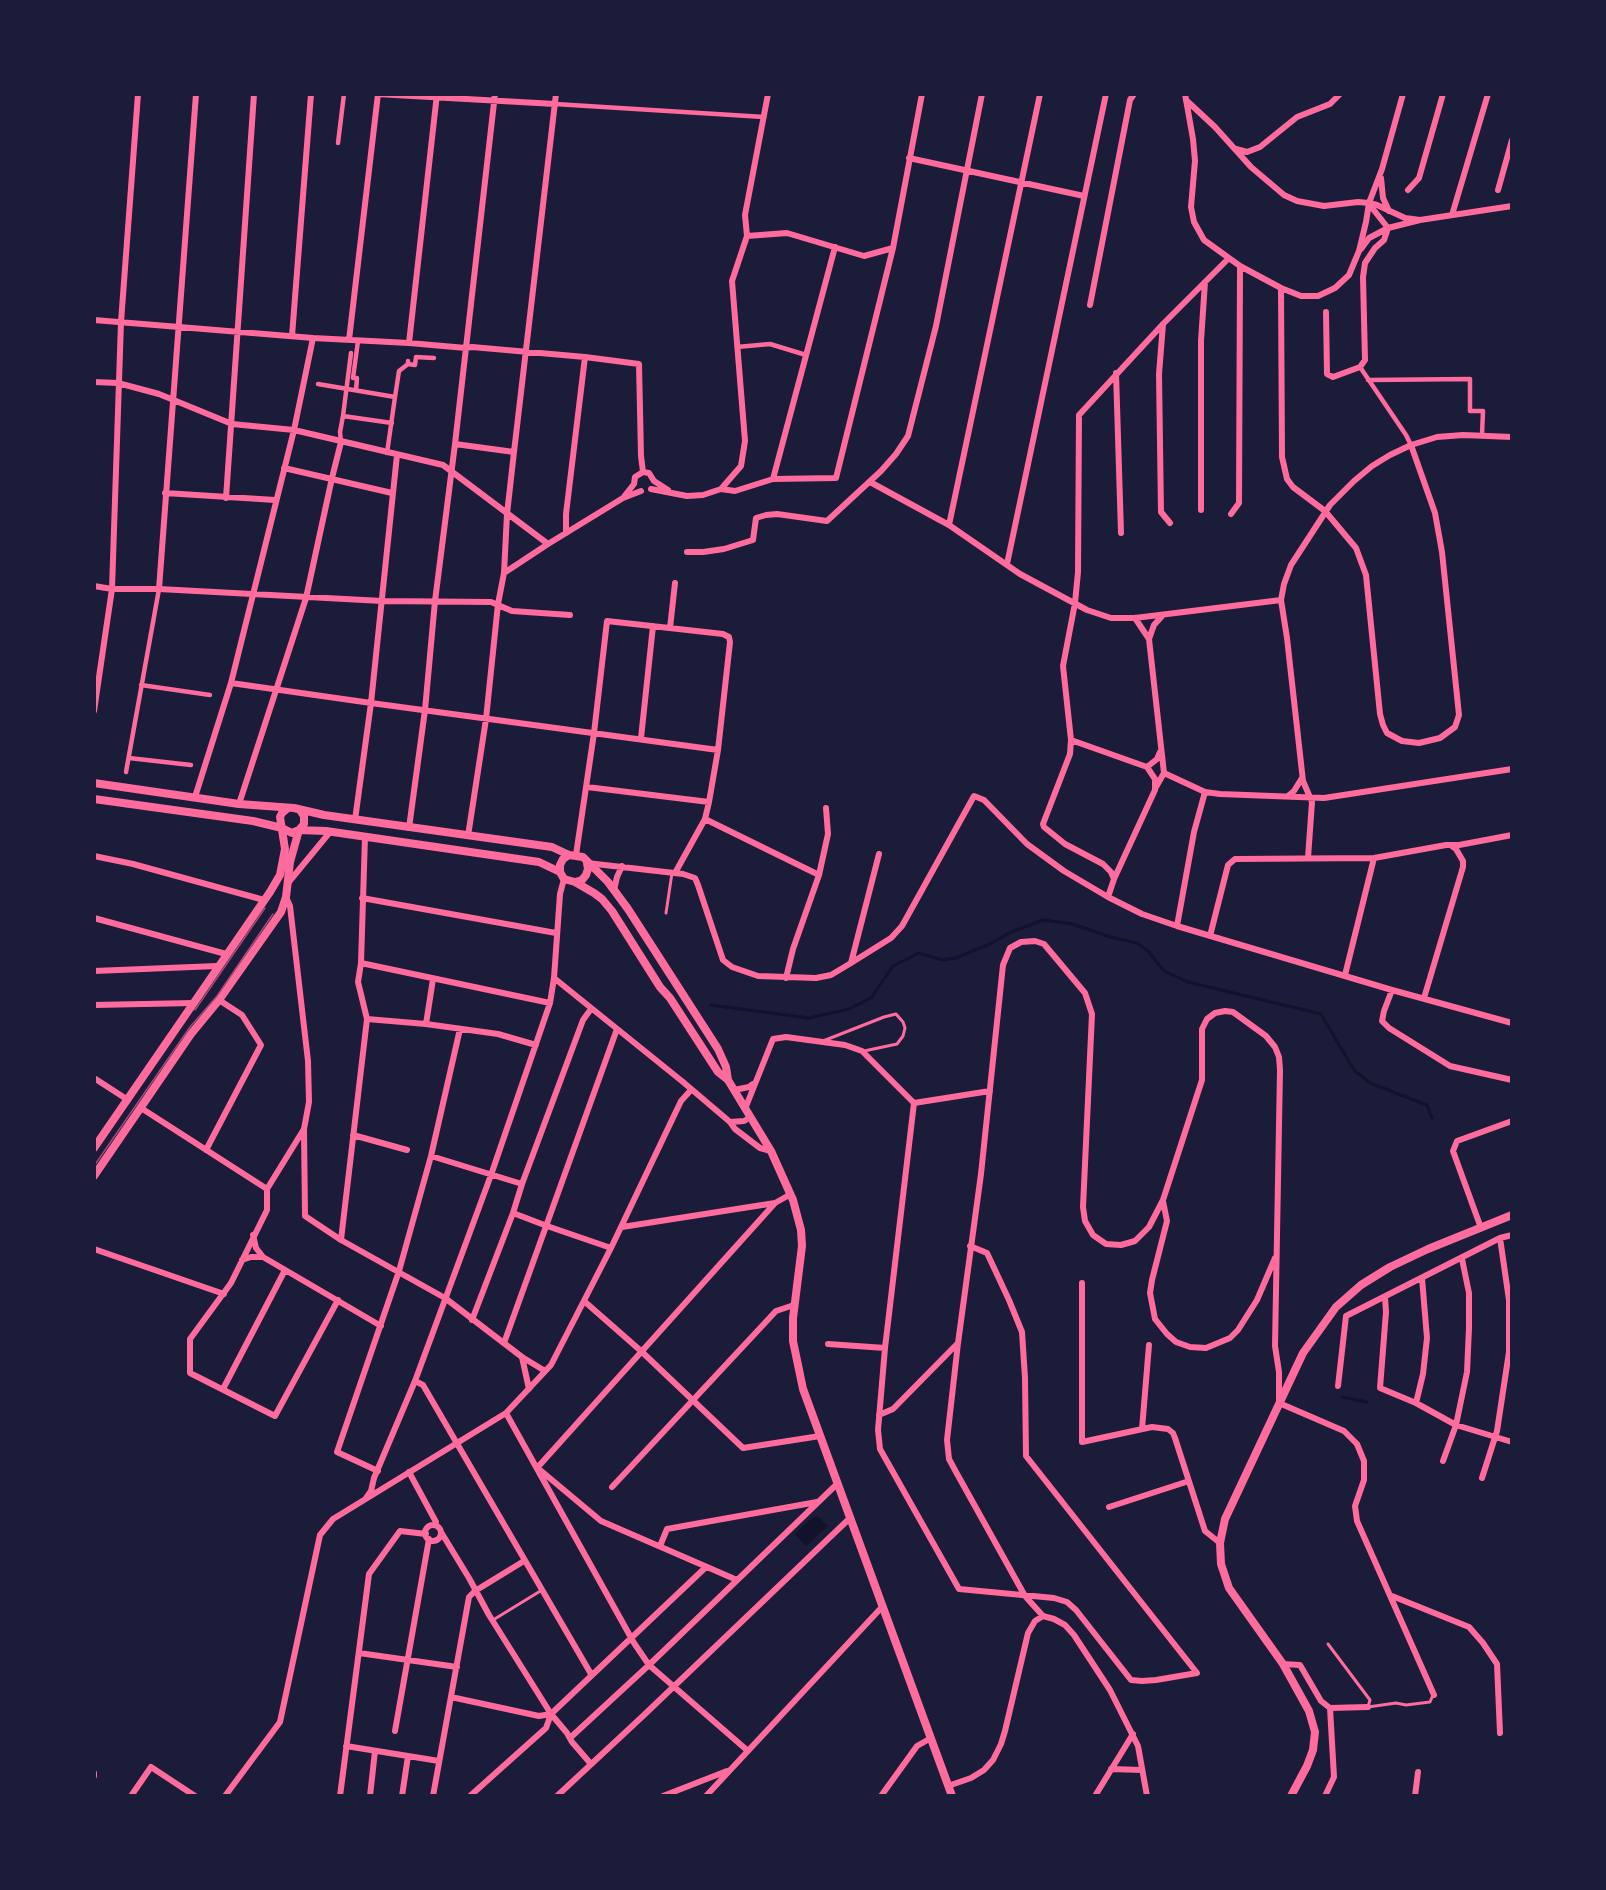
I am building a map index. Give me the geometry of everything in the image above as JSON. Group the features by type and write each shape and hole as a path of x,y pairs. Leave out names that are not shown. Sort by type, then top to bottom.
{"main road":[{"path":"94,783 239,804 294,808 409,828 552,847 583,857 588,869 582,880 575,882"},
{"path":"94,799 253,821 282,828 288,832 300,830 330,832 538,862 602,899 718,1072 728,1080 771,1151 797,1210 802,1246 800,1275 794,1305 793,1341 803,1389 952,1796"},
{"path":"94,1148 280,875 285,849 280,817 288,808"},
{"path":"94,1176 191,1034 219,1000 280,912 286,897 290,862 305,820 300,810"},
{"path":"562,875 560,866 563,859 573,855"},
{"path":"586,863 608,882 628,909 718,1049 726,1067 728,1080"},
{"path":"270,892 282,893 286,897"},
{"path":"1290,1796 1307,1766 1313,1750 1315,1732 1309,1711 1284,1664 1229,1588 1221,1564 1220,1543 1231,1503 1257,1453 1303,1353 1336,1307 1361,1285 1390,1267 1512,1215"},
{"path":"1483,1227 1512,1222"}],"street":[{"path":"94,711 112,589 121,322 138,94"},
{"path":"126,772 159,589 196,94"},
{"path":"226,498 254,94"},
{"path":"292,336 311,94"},
{"path":"338,143 344,94"},
{"path":"349,340 377,94 494,97 555,104 764,117"},
{"path":"468,836 486,719 498,604 504,573 507,514 556,94"},
{"path":"721,489 741,466 745,441 732,281 747,236 745,215 768,94"},
{"path":"504,573 623,498 641,491 651,489 687,496 703,495 721,489 735,491 772,479 836,478 893,248 922,94"},
{"path":"687,552 724,549 753,540 756,519 766,515 777,514 827,522 870,482 896,454 908,436 936,326 982,94"},
{"path":"949,525 1040,94"},
{"path":"1006,564 1106,94"},
{"path":"1090,305 1130,100 1134,94"},
{"path":"1235,149 1247,152 1260,147 1296,117 1330,104 1340,94"},
{"path":"1185,97 1195,161 1191,207 1194,222 1204,240 1240,266 1281,288 1301,296 1318,296 1335,288 1349,275 1359,252 1368,203 1382,169 1403,94"},
{"path":"1408,190 1419,177 1443,94"},
{"path":"1452,215 1488,94"},
{"path":"409,343 437,96"},
{"path":"409,828 425,710 435,601 452,472 494,97"},
{"path":"1185,97 1251,167 1284,195 1297,201 1324,206 1368,203 1405,218 1420,220"},
{"path":"1498,190 1512,140"},
{"path":"909,158 1084,196"},
{"path":"1382,169 1383,198 1390,212"},
{"path":"1368,203 1388,228"},
{"path":"1359,252 1369,238 1388,228 1420,220 1512,206"},
{"path":"1366,222 1379,219"},
{"path":"1326,312 1327,374 1333,377 1360,368 1365,360 1363,277 1365,263 1375,248 1384,240 1388,228"},
{"path":"747,236 787,233 864,256 893,248"},
{"path":"772,479 835,247"},
{"path":"1114,879 1103,864 1065,843 1042,824 1070,754 1071,740 1063,666 1075,603 1078,572 1078,415 1228,258"},
{"path":"1231,514 1239,503 1240,266"},
{"path":"1201,510 1200,341 1205,282"},
{"path":"1281,288 1282,457 1287,479 1293,487 1325,511 1356,548 1366,575 1380,714 1388,733 1402,741 1419,743 1440,738 1455,727 1460,715 1442,552 1435,513 1411,445 1360,368"},
{"path":"94,320 313,338 525,351 639,364 643,472"},
{"path":"1163,324 1160,375 1161,512 1170,523"},
{"path":"195,797 231,683 254,594 275,500 294,430 313,338"},
{"path":"356,390 357,378 353,378 358,341"},
{"path":"737,347 770,344 806,355"},
{"path":"239,804 306,597 342,442 340,432 351,353"},
{"path":"387,453 399,371 408,362 415,365 416,357 434,358"},
{"path":"566,533 566,514 585,357"},
{"path":"1116,373 1120,533"},
{"path":"1368,380 1470,379 1470,411 1483,411 1482,435"},
{"path":"94,382 118,383 173,400 232,424 294,430 443,465 548,544"},
{"path":"318,384 395,397"},
{"path":"343,416 392,423"},
{"path":"1308,858 1311,798 1305,788 1303,778 1281,600 1291,565 1325,511 1341,493 1372,466 1390,455 1411,445 1437,437 1482,435 1512,437"},
{"path":"455,444 514,452"},
{"path":"355,819 382,601 397,455"},
{"path":"284,468 392,493"},
{"path":"623,498 634,484 635,477 643,472 650,473 654,481 670,492"},
{"path":"651,489 654,481"},
{"path":"870,482 949,525 1020,574 1087,610 1111,618 1135,618 1281,600"},
{"path":"634,484 641,491"},
{"path":"165,493 275,500"},
{"path":"670,628 675,583"},
{"path":"94,586 112,589 159,589 382,601 491,602 512,611 570,615"},
{"path":"1108,897 1123,858 1164,773 1149,639 1154,625 1162,615"},
{"path":"1135,618 1149,639"},
{"path":"573,855 587,787 607,621 723,634 729,637 730,642 718,750 709,802 705,819 673,873"},
{"path":"641,738 653,626"},
{"path":"231,683 370,704 641,738 718,750"},
{"path":"141,685 210,695"},
{"path":"1071,740 1147,767 1155,778 1155,790"},
{"path":"1147,767 1157,759 1161,750"},
{"path":"129,758 191,765"},
{"path":"1164,773 1205,792 1324,798 1512,769"},
{"path":"1288,796 1303,778"},
{"path":"587,787 709,802"},
{"path":"1178,926 1194,832 1205,792"},
{"path":"586,863 673,873 694,878 723,960 732,967 758,976 816,978 831,975 851,963 891,938 902,926 974,796 984,800 1027,844 1064,871 1142,914 1392,990 1512,1023"},
{"path":"786,978 793,949 819,875 828,834 826,808"},
{"path":"705,819 819,875"},
{"path":"287,883 330,832"},
{"path":"1210,936 1231,861 1235,859 1374,858 1512,835"},
{"path":"341,1240 367,1019 358,982 361,963 365,837"},
{"path":"1424,998 1463,867 1463,861 1456,849 1451,846"},
{"path":"851,963 879,855"},
{"path":"94,856 144,867 264,900"},
{"path":"1103,864 1113,863 1123,858"},
{"path":"1345,975 1374,858"},
{"path":"614,890 622,866"},
{"path":"364,1501 371,1491 415,1381 491,1175 550,1003 562,875"},
{"path":"286,897 290,906 308,1061 309,1102 304,1129 305,1216 341,1240 445,1298 522,1357 545,1371"},
{"path":"362,898 556,933"},
{"path":"94,918 226,954"},
{"path":"1147,1796 1138,1746 1110,1690 1065,1625 1043,1616 1025,1596 949,1459 947,1440 1003,965 1010,948 1021,942 1035,941 1044,944 1085,993 1092,1014 1092,1055 1083,1207 1084,1221 1093,1235 1106,1244 1121,1245 1135,1241 1149,1227 1163,1200 1202,1080 1202,1029 1207,1019 1215,1013 1233,1012 1266,1036 1275,1047 1280,1086 1275,1347 1279,1372 1279,1403 1344,1431 1357,1444 1364,1461 1364,1480 1355,1506 1357,1521 1434,1695"},
{"path":"361,963 550,1003"},
{"path":"94,970 217,966"},
{"path":"554,978 730,1122 735,1129 760,1148 771,1151"},
{"path":"426,1024 433,979"},
{"path":"1392,990 1382,1021 1389,1028 1450,1066 1512,1080"},
{"path":"206,1150 261,1045 242,1015 219,1000"},
{"path":"94,1005 194,1003"},
{"path":"472,1320 583,1020 591,1009"},
{"path":"367,1019 460,1029 498,1035 536,1045"},
{"path":"378,1471 337,1452 399,1271 430,1156 460,1029"},
{"path":"504,1343 617,1029"},
{"path":"745,1109 773,1039 786,1037 845,1045 862,1051 914,1103"},
{"path":"94,1078 128,1100"},
{"path":"734,1090 754,1084"},
{"path":"225,1796 280,1722 320,1535 333,1519 506,1413 551,1365 612,1248 681,1101 691,1090"},
{"path":"914,1103 990,1090"},
{"path":"914,1103 885,1348 879,1415 880,1449 959,1589 1054,1598 1066,1602 1076,1610 1131,1680 1156,1680 1197,1673 1026,1456 1022,1332 987,1253 970,1246"},
{"path":"141,1108 267,1189"},
{"path":"730,1122 744,1121 751,1117"},
{"path":"1483,1227 1453,1151 1456,1142 1512,1121"},
{"path":"304,1129 267,1189 267,1210 224,1294 190,1339 190,1373 275,1416 338,1300"},
{"path":"353,1135 407,1150"},
{"path":"430,1156 522,1184"},
{"path":"537,1467 789,1190"},
{"path":"1163,1200 1167,1221 1150,1293 1155,1319 1176,1341 1190,1347 1206,1348 1230,1338 1257,1300 1277,1254"},
{"path":"622,1227 775,1203"},
{"path":"513,1212 612,1248"},
{"path":"253,1235 256,1248 263,1257 381,1326"},
{"path":"1338,1386 1347,1316 1500,1238 1512,1235"},
{"path":"1482,1478 1495,1438 1509,1343 1509,1300 1500,1238"},
{"path":"94,1249 224,1294"},
{"path":"242,1260 263,1257"},
{"path":"1443,1461 1456,1425 1467,1372 1469,1293 1462,1259"},
{"path":"223,1389 285,1270"},
{"path":"1416,1403 1424,1374 1426,1338 1422,1278"},
{"path":"1082,1283 1082,1442 1143,1429 1168,1429 1173,1433 1205,1531 1220,1543"},
{"path":"1385,1297 1386,1312 1380,1388 1416,1403 1456,1425 1512,1442"},
{"path":"584,1301 641,1351 743,1448 820,1436"},
{"path":"612,1487 776,1311 794,1305"},
{"path":"879,1415 893,1408 958,1343"},
{"path":"828,1344 885,1348"},
{"path":"1143,1429 1149,1345"},
{"path":"522,1357 529,1389"},
{"path":"415,1381 423,1385 591,1674"},
{"path":"506,1413 649,1665 748,1751"},
{"path":"537,1467 601,1521 737,1580"},
{"path":"409,1472 436,1522 435,1525 439,1528 550,1713 591,1764"},
{"path":"1109,1507 1189,1481"},
{"path":"570,1738 837,1484"},
{"path":"660,1546 667,1529 818,1502"},
{"path":"557,1796 850,1518"},
{"path":"395,1731 428,1527 435,1525"},
{"path":"340,1796 369,1574 400,1532 427,1536 436,1540 441,1532"},
{"path":"433,1796 469,1597 524,1561"},
{"path":"452,1697 538,1716 550,1713 706,1567"},
{"path":"1392,1596 1469,1627 1483,1643 1497,1664 1500,1733"},
{"path":"706,1796 882,1606"},
{"path":"948,1786 984,1770 993,1760 1005,1731 1028,1633 1035,1621 1043,1616"},
{"path":"359,1653 457,1667"},
{"path":"1284,1664 1300,1665 1321,1701 1330,1708 1368,1707"},
{"path":"1325,1796 1334,1778 1330,1708"},
{"path":"470,1796 546,1728 550,1713"},
{"path":"1095,1796 1133,1734"},
{"path":"881,1796 917,1746 931,1738"},
{"path":"346,1746 439,1761"},
{"path":"370,1796 375,1751"},
{"path":"402,1796 408,1756"},
{"path":"131,1796 151,1767 195,1796"},
{"path":"1111,1769 1142,1770"},
{"path":"663,1796 730,1770"},
{"path":"1415,1796 1418,1772"}],"lane":[{"path":"666,913 673,873"},
{"path":"823,1041 896,1014 905,1028 897,1044 862,1051"},
{"path":"493,1620 542,1590"},
{"path":"1328,1644 1370,1700 1368,1707 1430,1702 1434,1695"}],"shaded area":[{"path":"817,1516 828,1526 806,1546 795,1534"}],"waterway":[{"path":"711,1005 809,1018 849,1009 871,998 893,966 919,953 942,960 956,958 990,944 1011,932 1043,920 1073,924 1110,937 1137,943 1148,951 1164,971 1188,982 1321,1014 1354,1070 1370,1083 1427,1105 1432,1118"},
{"path":"1342,1397 1367,1402"}],"tram line":[{"path":"195,1010 265,908"},
{"path":"94,1166 190,1027 217,996 273,914"}]}
